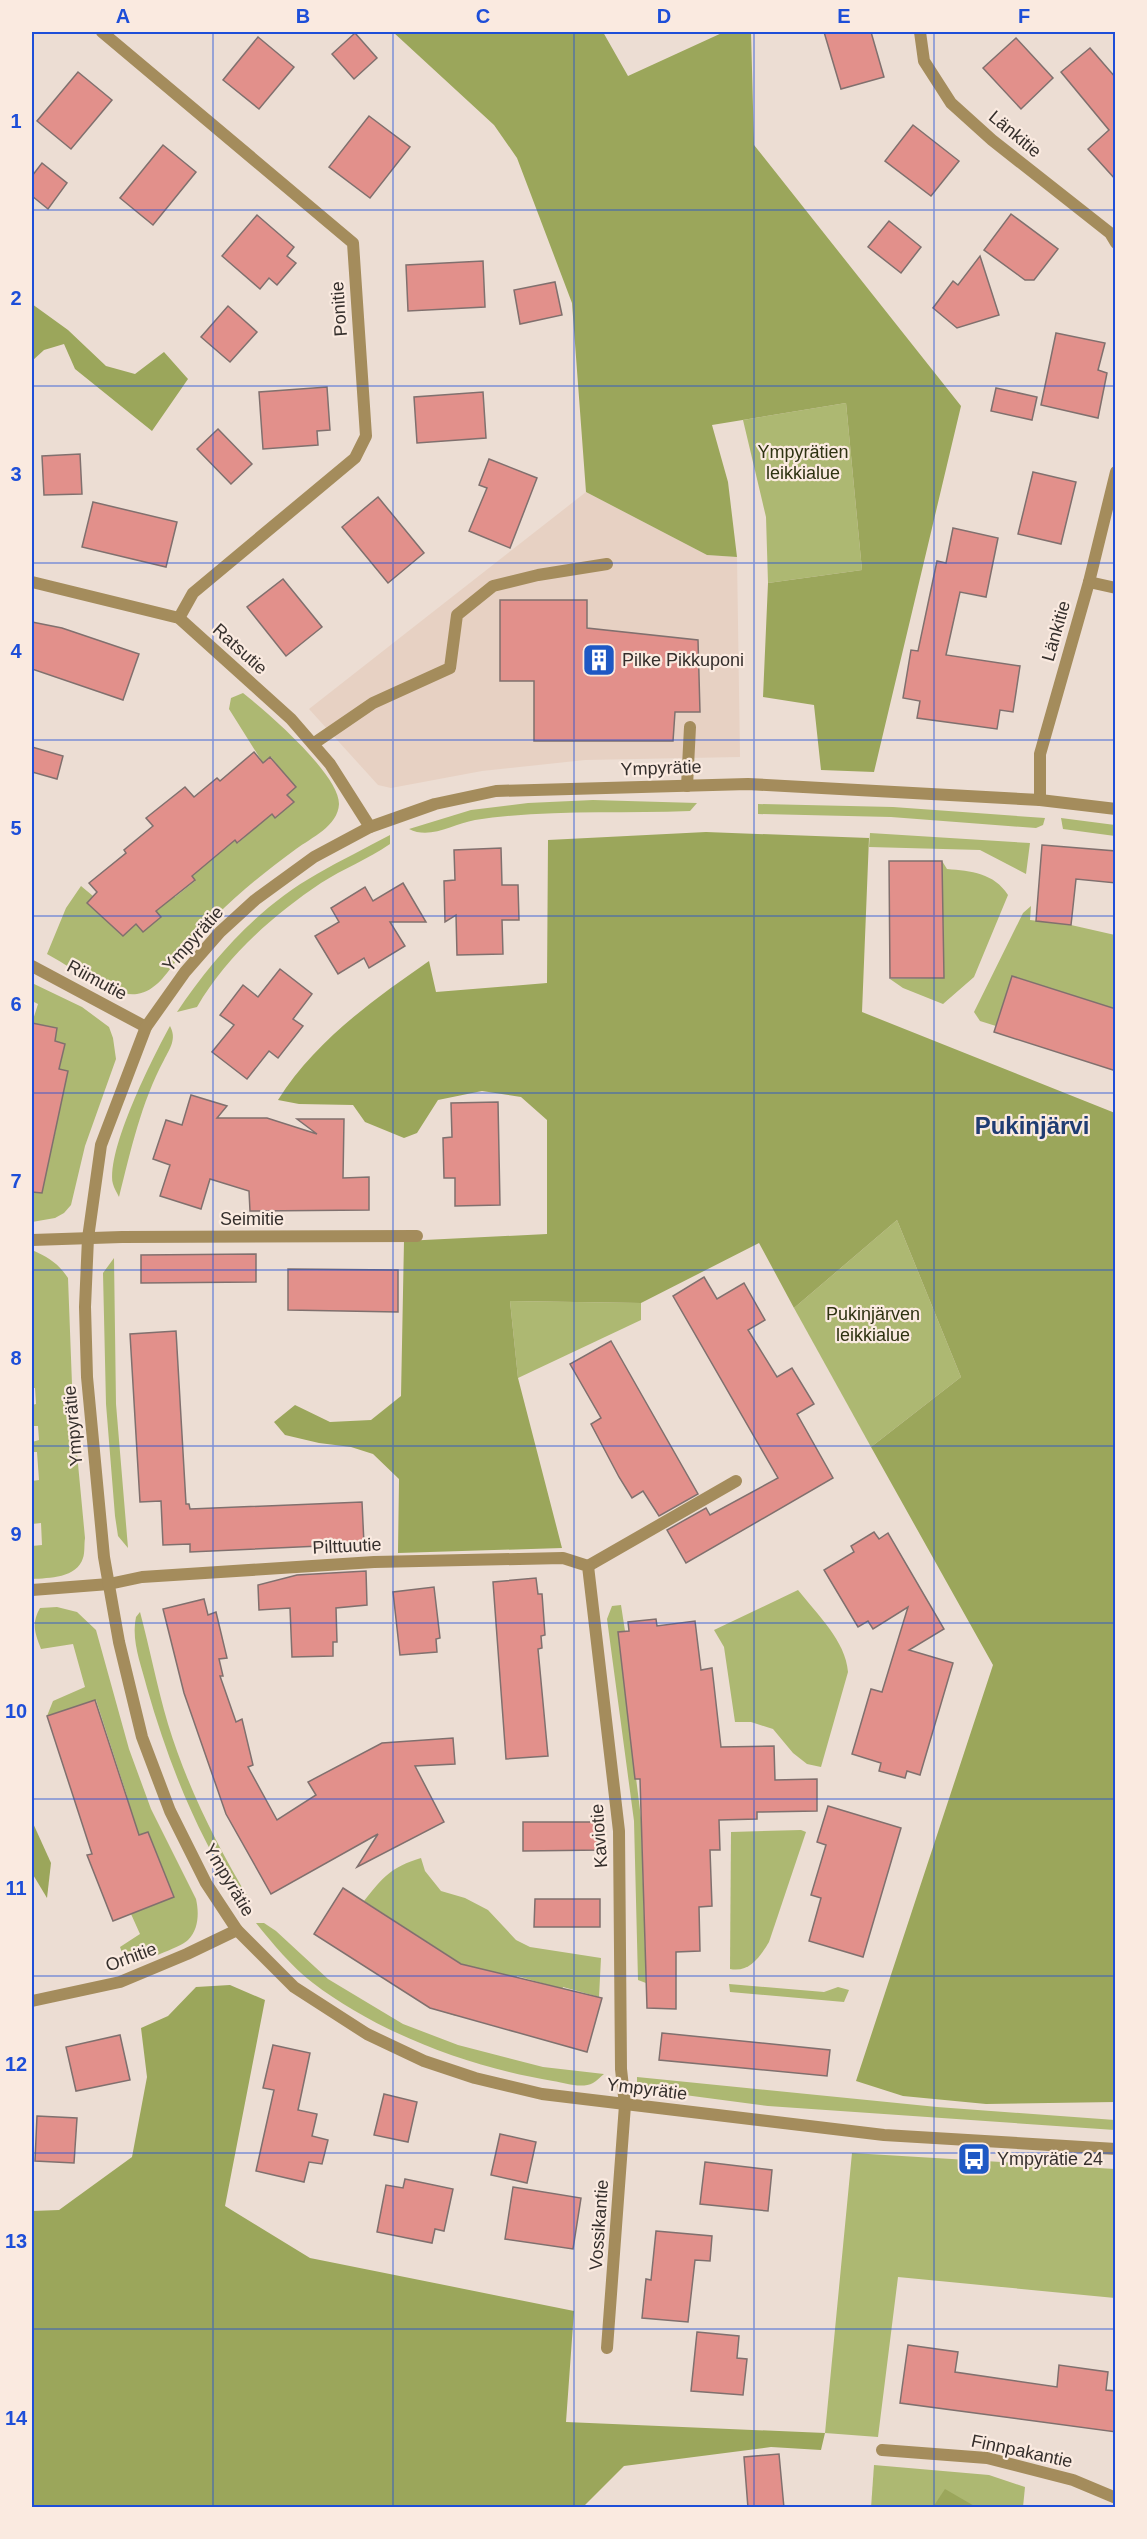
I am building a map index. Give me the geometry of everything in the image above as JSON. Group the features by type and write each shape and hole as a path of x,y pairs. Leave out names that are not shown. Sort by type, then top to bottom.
{"street":[{"name":"Ponitie","path":"102,32 352,243 366,436 355,458 343,469 193,593 179,618"},
{"name":"Länkitie","path":"920,32 924,61 951,103 998,145 1110,233 1116,243"},
{"name":"Länkitie","path":"1040,800 1040,754 1089,582 1116,472"},
{"path":"313,744 373,703 450,668 457,615 493,586 538,575 607,564"},
{"name":"Ratsutie","path":"32,582 179,618 291,719 330,764 370,827"},
{"path":"1089,582 1116,588"},
{"path":"687,786 690,727"},
{"name":"Ympyrätie","path":"1116,809 1040,800 748,784 496,791 435,804 370,827 314,857 255,900 220,932 192,964 146,1027 101,1145 88,1238 85,1307 87,1377 94,1467 109,1584 119,1642 142,1737 170,1811 206,1883 237,1930 294,1986 367,2034 424,2061 475,2078 542,2094 884,2135 1116,2149"},
{"name":"Riimutie","path":"32,966 146,1027"},
{"name":"Seimitie","path":"32,1240 417,1236"},
{"path":"588,1566 736,1481"},
{"name":"Pilttuutie","path":"32,1590 109,1584 142,1577 374,1562 563,1558 588,1566"},
{"name":"Kaviotie","path":"588,1566 620,1831 621,2069 625,2105"},
{"name":"Orhitie","path":"32,2001 120,1982 237,1930"},
{"name":"Vossikantie","path":"607,2348 625,2105"},
{"name":"Finnpakantie","path":"882,2450 987,2458 1073,2480 1116,2498"}],"shaded area":[{"path":"586,492 707,555 737,557 740,757 585,760 482,771 391,788 378,785 309,709"}],"green space":[{"path":"393,32 603,32 628,76 724,32 751,32 754,145 961,406 874,772 821,770 814,705 763,697 768,583 862,570 846,403 712,425 728,482 737,557 707,555 586,492 572,303 517,158 494,125"},
{"path":"32,304 68,330 106,366 135,374 164,352 188,379 152,431 75,369 64,344 44,350 32,361"},
{"name":"Ympyrätien leikkialue","path":"846,403 862,570 768,583 766,517 743,420"},
{"path":"243,693 300,744 327,777 336,791 339,804 334,819 323,831 280,861 233,900 190,944 160,981 144,992 127,994 116,991 91,980 47,954 66,908 81,886 93,896 87,903 123,936 136,924 143,932 161,917 151,905 169,891 175,897 195,881 186,869 229,833 238,843 255,828 267,808 275,817 294,802 287,795 295,787 271,757 263,763 229,709 231,698"},
{"path":"593,800 697,803 690,811 528,814 475,820 433,832 417,832 409,829 471,810 528,803"},
{"path":"758,804 893,807 1045,818 1043,825 1036,828 891,817 758,814"},
{"path":"1061,818 1115,825 1115,836 1063,829"},
{"path":"706,832 869,838 862,1012 1115,1113 1115,2102 986,2104 903,2096 856,2081 993,1665 871,1447 961,1377 897,1220 794,1308 759,1243 641,1303 510,1301 518,1378 562,1548 398,1553 399,1479 373,1454 351,1447 285,1435 274,1422 295,1405 330,1422 371,1420 401,1396 404,1241 547,1234 547,1120 521,1097 482,1091 438,1100 417,1133 404,1138 365,1122 353,1105 299,1104 278,1100 293,1079 309,1059 346,1023 429,961 436,992 547,983 548,840"},
{"path":"870,833 1030,843 1026,874 980,850 869,847"},
{"path":"390,835 390,844 321,883 268,923 236,954 197,1007 177,1012 222,953 276,901 317,874"},
{"path":"942,861 947,869 973,872 989,878 1008,895 974,977 943,1004 903,988 890,979 944,978"},
{"path":"1031,906 1030,920 1071,925 1115,935 1115,1009 1012,976 996,1026 980,1021 974,1012 1023,913"},
{"path":"32,983 82,1007 109,1027 116,1059 85,1146 71,1205 55,1218 32,1222 32,1181 35,1182 51,1150 56,1129 55,1087 64,1089 68,1071 59,1069 65,1044 55,1041 57,1028 32,1023 38,1004 32,1001"},
{"path":"170,1026 173,1035 172,1043 143,1110 119,1197 113,1184 113,1169 123,1127"},
{"name":"Pukinjärven leikkialue","path":"897,1220 961,1377 871,1447 794,1308"},
{"path":"32,1250 52,1261 68,1278 73,1411 85,1538 83,1558 75,1570 62,1576 32,1579 32,1546 42,1545 41,1523 32,1524 32,1481 39,1480 37,1452 32,1452 32,1442 39,1440 38,1426 32,1426 32,1405 36,1404 35,1388 32,1388 32,1379 34,1379"},
{"path":"114,1258 116,1404 128,1548 118,1536 106,1404 103,1273"},
{"path":"510,1301 641,1303 641,1320 518,1378"},
{"path":"798,1590 836,1638 842,1649 848,1672 821,1767 807,1764 793,1753 773,1729 751,1722 735,1722 724,1647 714,1630"},
{"path":"621,1605 625,1631 618,1633 641,1818 646,1983 638,1980 634,1821 607,1619 612,1606"},
{"path":"57,1607 77,1612 96,1630 129,1749 151,1809 196,1899 198,1909 194,1931 188,1940 127,1966 120,1947 140,1934 131,1914 174,1897 148,1832 134,1837 127,1796 96,1700 47,1716 53,1701 85,1687 73,1644 41,1649 36,1633 37,1614 40,1608"},
{"path":"140,1612 164,1710 184,1770 203,1814 249,1899 243,1906 212,1854 165,1746 136,1644 136,1617"},
{"path":"32,1821 51,1863 47,1898 32,1873"},
{"path":"801,1830 806,1832 769,1942 753,1963 743,1969 730,1969 731,1832"},
{"path":"421,1858 425,1871 441,1891 465,1898 488,1910 516,1940 530,1947 601,1958 599,1997 563,1987 559,1998 552,1986 517,1976 513,1987 504,1975 470,1966 456,2016 428,2007 457,1961 364,1901 388,1874 402,1865"},
{"path":"256,1923 264,1923 276,1931 328,1979 403,2024 458,2045 543,2067 604,2074 593,2083 584,2086 522,2075 459,2057 396,2033 367,2018 313,1983 290,1962"},
{"path":"729,1984 824,1992 838,1987 849,1990 844,2002 730,1992"},
{"path":"230,1985 265,2000 225,2206 310,2258 574,2311 566,2422 825,2433 821,2450 771,2447 624,2466 583,2507 32,2507 32,2211 59,2210 132,2157 147,2077 141,2028 168,2016 196,1987"},
{"path":"637,2077 937,2107 1115,2120 1115,2130 768,2106 647,2090 637,2082"},
{"path":"852,2153 1115,2169 1115,2298 898,2277 878,2437 825,2433"},
{"path":"874,2465 989,2475 1025,2487 1023,2507 871,2508"},
{"path":"945,2489 976,2507 933,2507"}],"building":[{"path":"824,32 871,32 884,77 841,89"},
{"path":"355,33 377,58 354,79 332,54"},
{"path":"258,37 294,67 259,109 223,80"},
{"path":"1016,38 1053,78 1021,109 983,68"},
{"path":"1090,48 1116,78 1116,180 1088,149 1109,130 1061,72"},
{"path":"78,72 112,100 71,149 37,121"},
{"path":"369,116 410,147 370,198 329,167"},
{"path":"913,125 959,161 931,196 885,161"},
{"path":"163,145 196,172 153,225 120,198"},
{"path":"42,163 67,183 48,209 32,196 32,176"},
{"path":"1011,214 1058,249 1034,280 1025,280 984,250"},
{"path":"257,215 294,247 287,256 296,263 277,285 269,278 260,289 222,256"},
{"path":"889,221 921,247 901,273 868,247"},
{"path":"980,256 999,315 957,328 933,308 953,281 958,285"},
{"path":"483,261 485,307 408,311 406,265"},
{"path":"555,282 562,315 520,324 514,290"},
{"path":"228,306 257,332 230,362 201,337"},
{"path":"1056,333 1105,343 1098,370 1107,373 1098,418 1041,405"},
{"path":"327,387 330,430 317,431 318,445 263,449 259,392"},
{"path":"996,388 1037,397 1032,420 991,411"},
{"path":"483,392 486,438 417,443 414,397"},
{"path":"218,429 252,464 231,484 197,449"},
{"path":"80,454 82,494 44,495 42,456"},
{"path":"489,459 537,478 510,548 469,531 487,488 479,485"},
{"path":"1033,472 1076,482 1061,544 1018,534"},
{"path":"378,497 424,553 388,583 342,527"},
{"path":"93,502 177,522 166,567 82,547"},
{"path":"953,528 998,538 986,597 960,592 946,655 1020,666 1013,712 1000,710 997,729 917,718 920,701 903,698 911,650 918,651 937,561 946,563"},
{"path":"283,579 322,627 286,656 247,607"},
{"name":"Pilke Pikkuponi","path":"500,600 587,600 587,628 698,640 700,712 675,712 673,741 534,741 534,681 500,681"},
{"path":"32,622 62,628 139,654 123,700 32,669"},
{"path":"32,747 63,756 57,779 32,772"},
{"path":"254,752 263,763 270,757 296,787 287,795 294,802 275,818 272,814 237,843 235,840 192,876 195,880 156,911 161,917 143,932 136,924 123,936 87,903 97,892 89,883 126,853 124,850 153,826 146,818 185,787 194,797 217,778 220,781"},
{"path":"1042,845 1116,851 1116,883 1076,879 1071,925 1036,921"},
{"path":"501,848 502,885 518,885 519,920 502,920 503,954 457,955 456,915 445,922 444,881 455,880 454,850"},
{"path":"889,861 942,861 944,978 890,978"},
{"path":"403,883 426,922 390,922 405,946 369,968 364,958 338,974 315,936 339,922 331,908 365,887 373,901"},
{"path":"280,969 312,994 293,1019 303,1026 278,1058 269,1051 247,1079 212,1052 234,1025 220,1015 243,985 258,997"},
{"path":"1012,976 1116,1009 1116,1071 994,1032"},
{"path":"32,1023 57,1028 55,1041 65,1044 59,1069 68,1071 42,1193 32,1192"},
{"path":"191,1095 227,1106 217,1118 267,1118 317,1134 297,1119 344,1119 343,1178 369,1177 369,1210 250,1211 249,1191 210,1179 201,1209 160,1196 170,1165 153,1159 166,1120 182,1125"},
{"path":"498,1102 500,1205 455,1206 455,1178 444,1178 443,1138 452,1137 451,1103"},
{"path":"256,1254 256,1282 141,1283 141,1255"},
{"path":"288,1269 398,1270 398,1312 288,1310"},
{"path":"704,1277 717,1299 744,1283 765,1320 748,1330 777,1377 792,1368 814,1404 797,1414 833,1478 686,1563 667,1530 706,1508 710,1515 778,1478 673,1296"},
{"path":"176,1331 186,1504 189,1504 190,1509 362,1502 364,1544 190,1552 190,1544 163,1545 161,1501 140,1502 130,1334"},
{"path":"611,1341 698,1494 659,1516 643,1491 632,1498 619,1477 591,1424 601,1418 570,1364"},
{"path":"874,1532 879,1539 888,1533 944,1629 909,1650 953,1663 920,1775 907,1771 905,1778 879,1771 881,1763 852,1754 871,1689 882,1692 908,1607 873,1629 868,1621 858,1627 824,1570 854,1552 851,1546"},
{"path":"366,1571 367,1605 336,1608 337,1642 333,1642 333,1656 292,1657 290,1608 259,1610 258,1585 297,1575"},
{"path":"536,1578 538,1594 542,1594 545,1635 541,1636 542,1648 538,1649 548,1756 506,1759 493,1582"},
{"path":"434,1587 440,1638 436,1639 437,1652 400,1655 393,1592"},
{"path":"204,1599 208,1615 216,1612 227,1658 219,1659 223,1676 220,1676 236,1722 242,1719 253,1765 248,1767 277,1820 316,1795 308,1782 382,1743 453,1738 455,1764 415,1766 444,1822 357,1867 378,1834 271,1894 226,1814 184,1693 163,1609"},
{"path":"656,1619 657,1626 695,1621 701,1670 712,1668 721,1747 774,1746 775,1780 817,1779 817,1811 757,1812 757,1819 719,1820 720,1850 710,1850 712,1906 699,1907 700,1951 676,1952 676,2009 647,2008 640,1779 635,1779 618,1632 629,1631 628,1622"},
{"path":"95,1700 139,1835 148,1832 174,1897 113,1921 87,1855 92,1854 47,1716"},
{"path":"828,1806 901,1828 863,1957 809,1941 821,1898 811,1895 826,1845 817,1842"},
{"path":"523,1822 602,1822 602,1850 523,1851"},
{"path":"343,1888 461,1964 602,1998 587,2052 430,2008 314,1934"},
{"path":"535,1899 600,1899 600,1927 534,1927"},
{"path":"662,2033 830,2050 827,2076 659,2060"},
{"path":"120,2035 130,2080 76,2091 66,2047"},
{"path":"273,2045 310,2053 298,2110 317,2114 312,2136 328,2140 322,2164 309,2162 304,2182 256,2171 274,2090 263,2088"},
{"path":"384,2094 417,2102 408,2142 374,2135"},
{"path":"37,2116 77,2118 74,2163 35,2161"},
{"path":"500,2134 536,2142 527,2183 491,2175"},
{"path":"705,2162 772,2170 768,2211 700,2204"},
{"path":"405,2179 453,2189 444,2231 435,2229 432,2243 377,2232 386,2185 403,2188"},
{"path":"513,2187 581,2198 573,2249 505,2239"},
{"path":"656,2231 712,2236 710,2261 695,2260 688,2322 642,2318 646,2279 651,2280"},
{"path":"697,2332 739,2336 737,2358 747,2359 743,2395 691,2391"},
{"path":"908,2345 958,2352 955,2372 1057,2387 1059,2365 1108,2372 1106,2390 1116,2391 1116,2432 900,2403"},
{"path":"779,2454 784,2508 748,2508 744,2457"}],"place":[{"name":"Pilke Pikkuponi","path":"599,660"},
{"name":"Ympyrätie 24","path":"974,2159"}],"district":[{"name":"Pukinjärvi","path":"1032,1125"}]}
